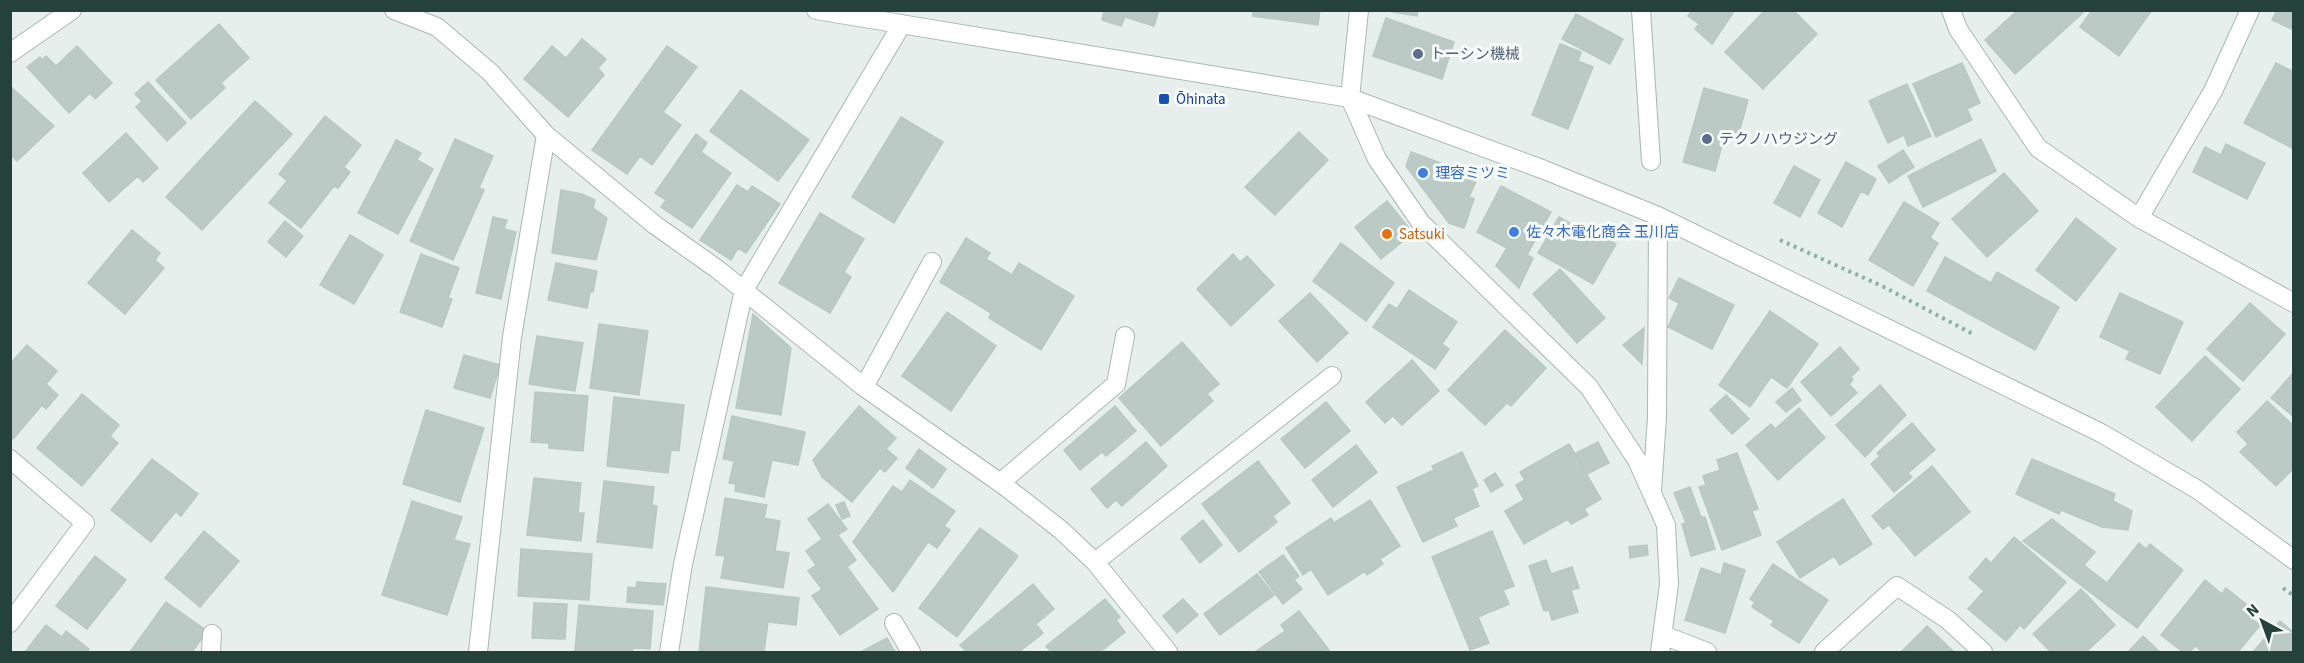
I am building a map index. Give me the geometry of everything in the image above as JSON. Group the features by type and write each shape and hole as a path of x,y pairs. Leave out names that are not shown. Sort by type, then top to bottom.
{"street":[{"path":"10,53 72,10"},
{"path":"394,10 437,27 490,72 546,135 655,225 744,290 864,387 1000,483 1060,530 1095,562 1168,652"},
{"path":"816,10 1350,98 1542,169 1658,216 2101,433 2198,490 2294,560"},
{"path":"1359,10 1350,98 1377,159 1421,223 1589,387 1637,460 1666,525 1669,584 1662,644 1707,652"},
{"path":"1641,10 1651,161"},
{"path":"1951,10 1958,29 2038,148 2139,218 2294,303"},
{"path":"2139,218 2213,91 2250,10"},
{"path":"669,652 682,564 744,290 902,24"},
{"path":"478,652 512,337 546,135"},
{"path":"1652,493 1657,417 1658,216"},
{"path":"864,387 932,262"},
{"path":"1000,483 1116,384 1125,336"},
{"path":"1095,562 1332,376"},
{"path":"10,459 85,523 10,623"},
{"path":"1824,652 1897,586 1948,620 1983,652"},
{"path":"894,623 911,652"},
{"path":"211,652 212,634"}],"path":[{"path":"2278,585 2294,596"}],"building":[{"path":"1101,10 1159,10 1154,26 1125,17 1121,26 1102,20 1104,11"},
{"path":"1253,10 1320,10 1318,25 1253,16"},
{"path":"1381,10 1418,10 1417,16"},
{"path":"1692,10 1735,10 1712,44 1695,29 1699,24 1688,16"},
{"path":"1765,10 1793,10 1817,34 1763,89 1725,52"},
{"path":"2018,10 2081,10 2083,13 2015,74 1985,40"},
{"path":"2092,10 2152,10 2119,56 2080,27"},
{"path":"2277,10 2294,10 2294,30 2272,20"},
{"path":"1576,14 1623,39 1610,64 1562,39"},
{"path":"1386,18 1454,42 1442,79 1373,56"},
{"path":"219,24 249,58 221,83 225,88 191,119 156,80"},
{"path":"582,39 606,59 598,68 604,75 568,117 524,79 552,46 566,58"},
{"path":"1560,44 1581,52 1578,61 1593,67 1568,129 1532,115"},
{"path":"77,46 112,83 95,99 90,93 69,113 27,67 40,57 42,60 46,56 56,66"},
{"path":"667,46 697,67 663,112 681,125 652,165 640,156 627,174 592,150"},
{"path":"1962,63 1980,103 1967,109 1972,120 1936,137 1913,84"},
{"path":"2276,63 2294,72 2294,149 2244,123"},
{"path":"148,82 186,123 167,141 136,107 142,101 135,94"},
{"path":"1907,84 1931,136 1908,146 1904,135 1888,143 1869,101"},
{"path":"10,86 54,126 17,161 10,154"},
{"path":"1704,88 1748,100 1739,133 1726,130 1715,171 1683,162"},
{"path":"741,90 809,140 778,181 710,131"},
{"path":"255,101 292,134 202,230 166,197"},
{"path":"325,116 361,145 344,167 350,172 338,188 334,186 301,228 269,203 287,181 279,174"},
{"path":"901,117 943,142 894,223 852,197"},
{"path":"1299,132 1328,160 1275,215 1245,187"},
{"path":"126,133 158,168 143,182 138,176 109,202 83,173"},
{"path":"696,134 707,143 701,152 731,173 692,228 661,207 666,200 655,193"},
{"path":"455,139 493,156 479,188 484,190 453,260 410,241"},
{"path":"1981,139 1996,171 1923,207 1908,176"},
{"path":"396,140 421,153 417,160 433,169 398,234 358,213"},
{"path":"2226,144 2265,163 2247,199 2193,172 2205,147 2221,155"},
{"path":"1903,150 1914,167 1889,183 1878,166"},
{"path":"1411,152 1478,177 1469,197 1474,199 1464,228 1449,223 1406,166"},
{"path":"1846,162 1876,179 1868,195 1861,191 1842,227 1818,213"},
{"path":"1794,166 1820,180 1800,217 1774,203"},
{"path":"2004,173 2038,211 1987,257 1952,219"},
{"path":"737,185 748,192 752,186 780,204 746,253 738,248 731,260 700,240"},
{"path":"1501,186 1551,212 1527,255 1533,258 1519,288 1496,266 1507,248 1477,232"},
{"path":"561,190 582,194 595,200 593,208 607,218 596,260 552,253"},
{"path":"1387,201 1413,233 1381,259 1355,227"},
{"path":"1904,202 1939,223 1930,238 1938,243 1913,286 1869,260"},
{"path":"820,213 864,239 844,272 851,277 830,313 779,283"},
{"path":"493,217 507,220 504,229 516,232 501,299 476,293"},
{"path":"1559,217 1589,234 1591,230 1616,244 1593,284 1538,253"},
{"path":"2076,218 2116,249 2076,301 2036,270"},
{"path":"285,221 303,236 286,257 268,242"},
{"path":"132,230 160,253 155,260 164,268 125,314 88,283"},
{"path":"350,235 383,255 354,304 320,285"},
{"path":"966,238 990,253 986,259 1012,275 1019,263 1074,296 1041,350 989,318 991,313 940,282"},
{"path":"1341,243 1394,283 1366,321 1313,281"},
{"path":"421,254 459,268 448,298 452,299 442,327 400,312"},
{"path":"1233,254 1240,262 1247,256 1274,285 1231,326 1197,289"},
{"path":"1945,257 1991,283 1997,272 2059,307 2035,350 1927,291"},
{"path":"556,263 597,271 587,308 548,300"},
{"path":"1560,269 1605,318 1577,343 1533,294"},
{"path":"1679,278 1734,305 1712,349 1668,327 1679,303 1669,298"},
{"path":"1409,290 1457,322 1442,344 1449,349 1435,369 1373,327 1389,304 1397,309"},
{"path":"1310,293 1348,333 1317,362 1279,321"},
{"path":"2120,293 2183,322 2160,374 2126,359 2130,351 2100,337"},
{"path":"2250,303 2285,334 2243,381 2207,349"},
{"path":"1770,311 1818,344 1787,388 1771,377 1750,407 1719,385"},
{"path":"947,312 996,346 951,411 902,376"},
{"path":"753,314 791,348 781,415 736,408"},
{"path":"599,324 648,331 639,395 590,388"},
{"path":"1644,328 1642,364 1623,345"},
{"path":"1505,330 1546,368 1511,406 1507,403 1485,425 1448,390"},
{"path":"537,336 583,343 575,391 529,384"},
{"path":"1182,342 1219,384 1207,394 1213,401 1161,446 1119,398"},
{"path":"27,345 57,371 46,384 58,395 46,409 42,405 13,439 10,437 10,364"},
{"path":"1840,347 1859,369 1851,377 1853,380 1849,384 1857,393 1831,416 1801,382"},
{"path":"464,355 500,365 490,398 454,388"},
{"path":"2205,356 2240,389 2192,441 2156,407"},
{"path":"1412,360 1439,391 1402,425 1393,416 1385,423 1366,402"},
{"path":"2294,372 2294,417 2271,398"},
{"path":"1880,385 1906,415 1865,457 1836,425"},
{"path":"1792,388 1801,400 1786,412 1776,402"},
{"path":"535,392 588,396 583,451 549,448 549,443 531,442"},
{"path":"82,394 119,425 110,436 118,443 82,486 37,448"},
{"path":"1726,395 1749,419 1732,434 1710,410"},
{"path":"614,397 684,405 679,451 671,450 668,473 607,466"},
{"path":"2267,401 2294,426 2294,468 2276,486 2240,452 2248,444 2237,432"},
{"path":"1326,402 1350,431 1305,468 1281,439"},
{"path":"859,406 896,438 886,449 897,458 885,472 880,468 852,502 822,477 813,460"},
{"path":"1115,406 1136,431 1106,456 1102,452 1080,470 1064,450"},
{"path":"1799,408 1825,438 1778,480 1746,445 1771,424 1775,429"},
{"path":"426,410 484,428 460,502 403,484"},
{"path":"732,416 805,432 798,465 772,460 764,497 735,491 736,484 729,483 734,461 723,459"},
{"path":"1912,423 1935,450 1908,473 1912,477 1894,492 1871,464 1880,456 1877,453"},
{"path":"1146,442 1167,466 1122,506 1116,500 1107,508 1091,489"},
{"path":"1598,442 1609,463 1587,474 1576,453"},
{"path":"1569,444 1601,499 1584,509 1588,515 1571,524 1568,519 1524,544 1505,511 1524,500 1516,485 1525,480 1520,472"},
{"path":"1356,445 1377,472 1333,507 1312,480"},
{"path":"919,449 946,469 933,488 906,468"},
{"path":"1462,452 1478,486 1472,489 1479,506 1453,518 1457,526 1423,542 1397,487 1434,470 1432,466"},
{"path":"1737,453 1758,509 1752,511 1761,535 1722,550 1699,487 1706,485 1703,476 1720,470 1717,460"},
{"path":"152,459 198,494 181,516 176,511 151,542 111,510"},
{"path":"2032,459 2115,494 2113,501 2132,511 2128,530 2102,527 2061,510 2059,514 2016,494"},
{"path":"1258,461 1290,503 1273,516 1277,522 1239,552 1202,504"},
{"path":"1932,466 1970,512 1915,556 1889,525 1883,529 1872,516"},
{"path":"1495,473 1503,485 1491,492 1484,480"},
{"path":"534,478 581,483 578,513 584,513 581,541 527,535"},
{"path":"910,480 955,511 944,526 950,530 937,548 928,542 893,592 853,542 893,486 902,492"},
{"path":"604,481 654,487 652,505 657,506 652,548 597,542"},
{"path":"1690,487 1701,517 1705,517 1715,549 1691,556 1682,524 1686,523 1674,493"},
{"path":"725,498 767,505 764,518 780,521 775,551 789,553 783,588 721,578 725,556 716,555"},
{"path":"1843,499 1872,544 1840,565 1834,556 1800,578 1777,542"},
{"path":"1370,500 1400,546 1380,559 1383,564 1367,575 1365,571 1328,595 1311,569 1303,575 1286,548 1331,518 1334,523"},
{"path":"412,501 462,517 454,540 470,544 447,615 382,595"},
{"path":"844,502 850,516 842,519 836,505"},
{"path":"828,504 847,529 838,535 856,560 847,567 878,609 840,635 812,596 822,589 808,571 816,565 806,551 822,539 808,519"},
{"path":"2052,519 2095,552 2084,565 2107,583 2139,543 2146,549 2150,544 2183,570 2137,628 2023,541"},
{"path":"1203,520 1222,545 1200,563 1181,538"},
{"path":"980,528 1018,556 957,637 919,608"},
{"path":"204,531 239,561 200,607 165,578"},
{"path":"1492,531 1514,586 1503,590 1509,604 1478,617 1489,643 1470,650 1432,557"},
{"path":"2014,537 2066,582 2024,629 2020,625 2006,641 1968,609 1984,591 1969,578 1986,558 1991,563"},
{"path":"1647,545 1648,555 1630,558 1629,547"},
{"path":"521,549 592,554 589,600 518,596"},
{"path":"1283,555 1299,576 1294,580 1302,589 1283,604 1259,572"},
{"path":"95,556 126,580 87,629 56,606"},
{"path":"1546,560 1551,574 1572,567 1579,588 1571,590 1578,612 1552,620 1549,610 1544,611 1529,566"},
{"path":"1724,563 1745,570 1725,633 1685,620 1701,568 1721,575"},
{"path":"1773,564 1828,600 1799,643 1771,625 1774,621 1752,607 1755,602 1750,599"},
{"path":"1257,574 1274,595 1220,635 1204,614"},
{"path":"2205,580 2222,594 2226,588 2246,604 2241,610 2260,625 2238,652 2203,652 2195,646 2190,652 2183,652 2161,635"},
{"path":"637,582 666,584 663,605 627,602 628,587 636,588"},
{"path":"1033,584 1054,609 1036,624 1043,633 1019,652 967,652 960,645"},
{"path":"706,587 799,598 796,625 768,622 764,652 699,652"},
{"path":"2081,589 2115,625 2086,652 2051,652 2033,634"},
{"path":"1105,599 1120,617 1116,620 1125,632 1100,652 1051,652 1046,646"},
{"path":"1183,599 1198,615 1177,633 1163,616"},
{"path":"166,602 207,631 192,652 130,652"},
{"path":"534,603 567,604 565,639 532,638"},
{"path":"579,605 653,611 650,649 633,648 632,652 575,651"},
{"path":"1299,611 1329,650 1255,652 1285,631 1281,625"},
{"path":"2280,621 2294,633 2294,652 2253,652"},
{"path":"46,625 62,637 66,631 89,649 86,652 25,652"},
{"path":"1927,626 1954,652 1901,652"},
{"path":"2143,636 2160,652 2128,652"},
{"path":"887,638 895,652 861,652"}],"place":[{"name":"トーシン機械","path":"1418,54"},
{"name":"Ōhinata","path":"1164,99"},
{"name":"テクノハウジング","path":"1707,139"},
{"name":"理容ミツミ","path":"1423,173"},
{"name":"佐々木電化商会 玉川店","path":"1514,232"},
{"name":"Satsuki","path":"1387,234"}]}
